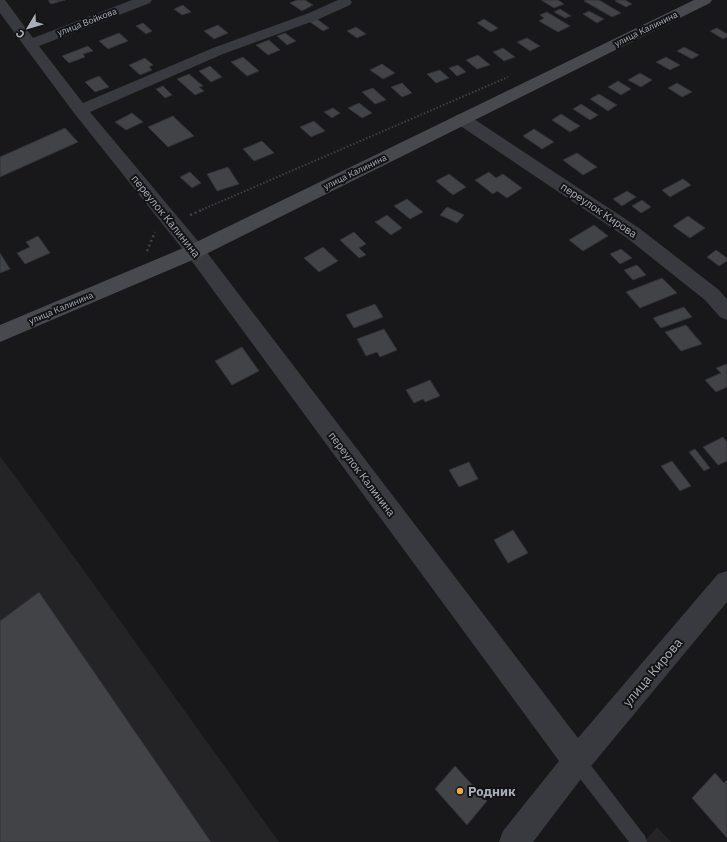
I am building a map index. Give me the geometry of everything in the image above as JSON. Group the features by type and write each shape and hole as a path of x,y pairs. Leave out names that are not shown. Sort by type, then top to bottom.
{"street":[{"name":"улица Войкова","path":"30,44 145,0"},
{"name":"улица Калинина","path":"0,334 195,251 705,0"},
{"name":"переулок Калинина","path":"0,2 80,110 195,251 576,761"},
{"path":"80,110 218,51 314,16 345,2"},
{"name":"переулок Кирова","path":"462,119 632,232 712,295 727,312"},
{"name":"улица Кирова","path":"576,761 727,583"},
{"path":"514,842 576,761"}],"lane":[{"path":"576,761 639,842"}],"path":[{"path":"172,222 285,175 510,76"}],"shaded area":[{"path":"0,456 77,561 279,842 0,842"},
{"path":"657,827 671,842 644,842"}],"building":[{"path":"48,0 65,0 51,4"},
{"path":"297,0 305,0 313,5 302,11 290,3"},
{"path":"541,0 558,0 564,4 554,8"},
{"path":"599,0 621,13 612,17 584,1"},
{"path":"625,0 632,4 626,7 615,1"},
{"path":"183,5 191,12 182,15 174,9"},
{"path":"560,9 571,16 565,18 554,12"},
{"path":"589,11 604,19 597,23 583,14"},
{"path":"547,12 570,26 558,32 539,21 544,18 540,15"},
{"path":"317,19 329,28 323,31 310,22"},
{"path":"484,19 498,28 491,32 477,23"},
{"path":"143,23 152,31 146,34 136,26"},
{"path":"218,25 228,33 214,39 204,31"},
{"path":"356,27 366,34 357,38 347,31"},
{"path":"717,28 727,34 727,37 723,39 710,31"},
{"path":"119,33 128,41 108,49 99,41"},
{"path":"285,33 296,41 287,45 277,36"},
{"path":"527,38 540,46 530,51 517,42"},
{"path":"269,40 280,50 268,55 256,45"},
{"path":"88,46 93,51 83,54 85,57 69,63 62,56"},
{"path":"684,47 699,55 692,59 677,51"},
{"path":"503,48 515,57 504,61 493,52"},
{"path":"478,55 490,65 477,69 466,60"},
{"path":"243,57 259,71 247,76 231,62"},
{"path":"666,57 680,65 670,70 656,62"},
{"path":"145,58 153,65 149,67 152,70 140,75 129,65"},
{"path":"382,64 395,73 383,79 370,70"},
{"path":"458,65 466,72 457,76 449,68"},
{"path":"210,66 222,77 211,82 199,71"},
{"path":"440,70 449,78 436,83 427,74"},
{"path":"640,73 652,80 641,87 628,80"},
{"path":"189,74 203,86 199,87 204,91 195,95 177,79"},
{"path":"99,76 109,87 95,92 85,82"},
{"path":"618,81 631,89 621,95 608,87"},
{"path":"402,83 412,93 402,97 391,87"},
{"path":"677,83 692,92 682,97 668,88"},
{"path":"163,86 172,95 165,98 156,89"},
{"path":"373,88 386,100 375,104 362,92"},
{"path":"599,94 617,105 608,111 590,99"},
{"path":"359,103 372,113 362,118 348,108"},
{"path":"581,104 598,115 590,120 573,109"},
{"path":"333,108 340,113 332,118 324,112"},
{"path":"132,113 143,122 126,130 115,122"},
{"path":"561,114 580,126 570,132 552,120"},
{"path":"173,116 194,136 168,147 148,127"},
{"path":"314,121 325,131 311,137 300,127"},
{"path":"65,128 78,142 0,177 0,157"},
{"path":"534,129 554,142 542,149 523,136"},
{"path":"262,141 274,153 254,161 243,149"},
{"path":"577,153 597,167 583,175 563,160"},
{"path":"228,167 239,184 217,191 207,174"},
{"path":"190,172 201,183 192,188 180,177"},
{"path":"489,172 496,178 503,174 522,188 507,198 497,191 493,194 475,180"},
{"path":"449,174 466,187 453,195 436,181"},
{"path":"683,179 691,185 670,197 662,190"},
{"path":"627,191 636,197 622,206 613,199"},
{"path":"407,199 423,212 410,219 394,206"},
{"path":"642,200 651,207 641,213 632,206"},
{"path":"447,207 464,215 457,223 440,215"},
{"path":"387,215 402,228 391,235 375,222"},
{"path":"688,216 705,228 690,238 673,226"},
{"path":"594,225 608,236 583,251 569,240"},
{"path":"354,232 366,244 359,248 366,255 359,258 340,240"},
{"path":"38,236 50,253 25,264 17,253 30,247 26,242"},
{"path":"323,247 338,261 319,272 304,258"},
{"path":"621,249 632,258 620,264 610,254"},
{"path":"716,250 727,258 727,261 719,266 707,257"},
{"path":"0,253 10,269 0,273"},
{"path":"637,265 646,275 633,280 624,270"},
{"path":"662,278 677,293 640,308 626,292"},
{"path":"375,304 383,317 354,328 346,315"},
{"path":"684,307 692,317 661,328 653,318"},
{"path":"686,325 702,344 681,351 665,332"},
{"path":"384,329 397,350 380,357 377,352 366,356 357,339"},
{"path":"242,347 259,371 232,385 215,361"},
{"path":"727,364 727,387 716,392 705,380 721,373 716,368"},
{"path":"430,380 440,396 425,402 423,399 414,403 406,390"},
{"path":"723,437 727,442 727,461 718,465 703,447"},
{"path":"695,449 710,468 704,471 689,452"},
{"path":"672,461 691,486 680,491 661,466"},
{"path":"469,462 478,479 459,487 449,470"},
{"path":"513,530 528,553 508,563 494,540"},
{"path":"39,592 211,842 0,842 0,621"},
{"path":"455,766 487,801 467,825 435,789"},
{"path":"715,773 724,783 727,780 727,838 692,798"}],"place":[{"name":"Родник","path":"460,791"}]}
